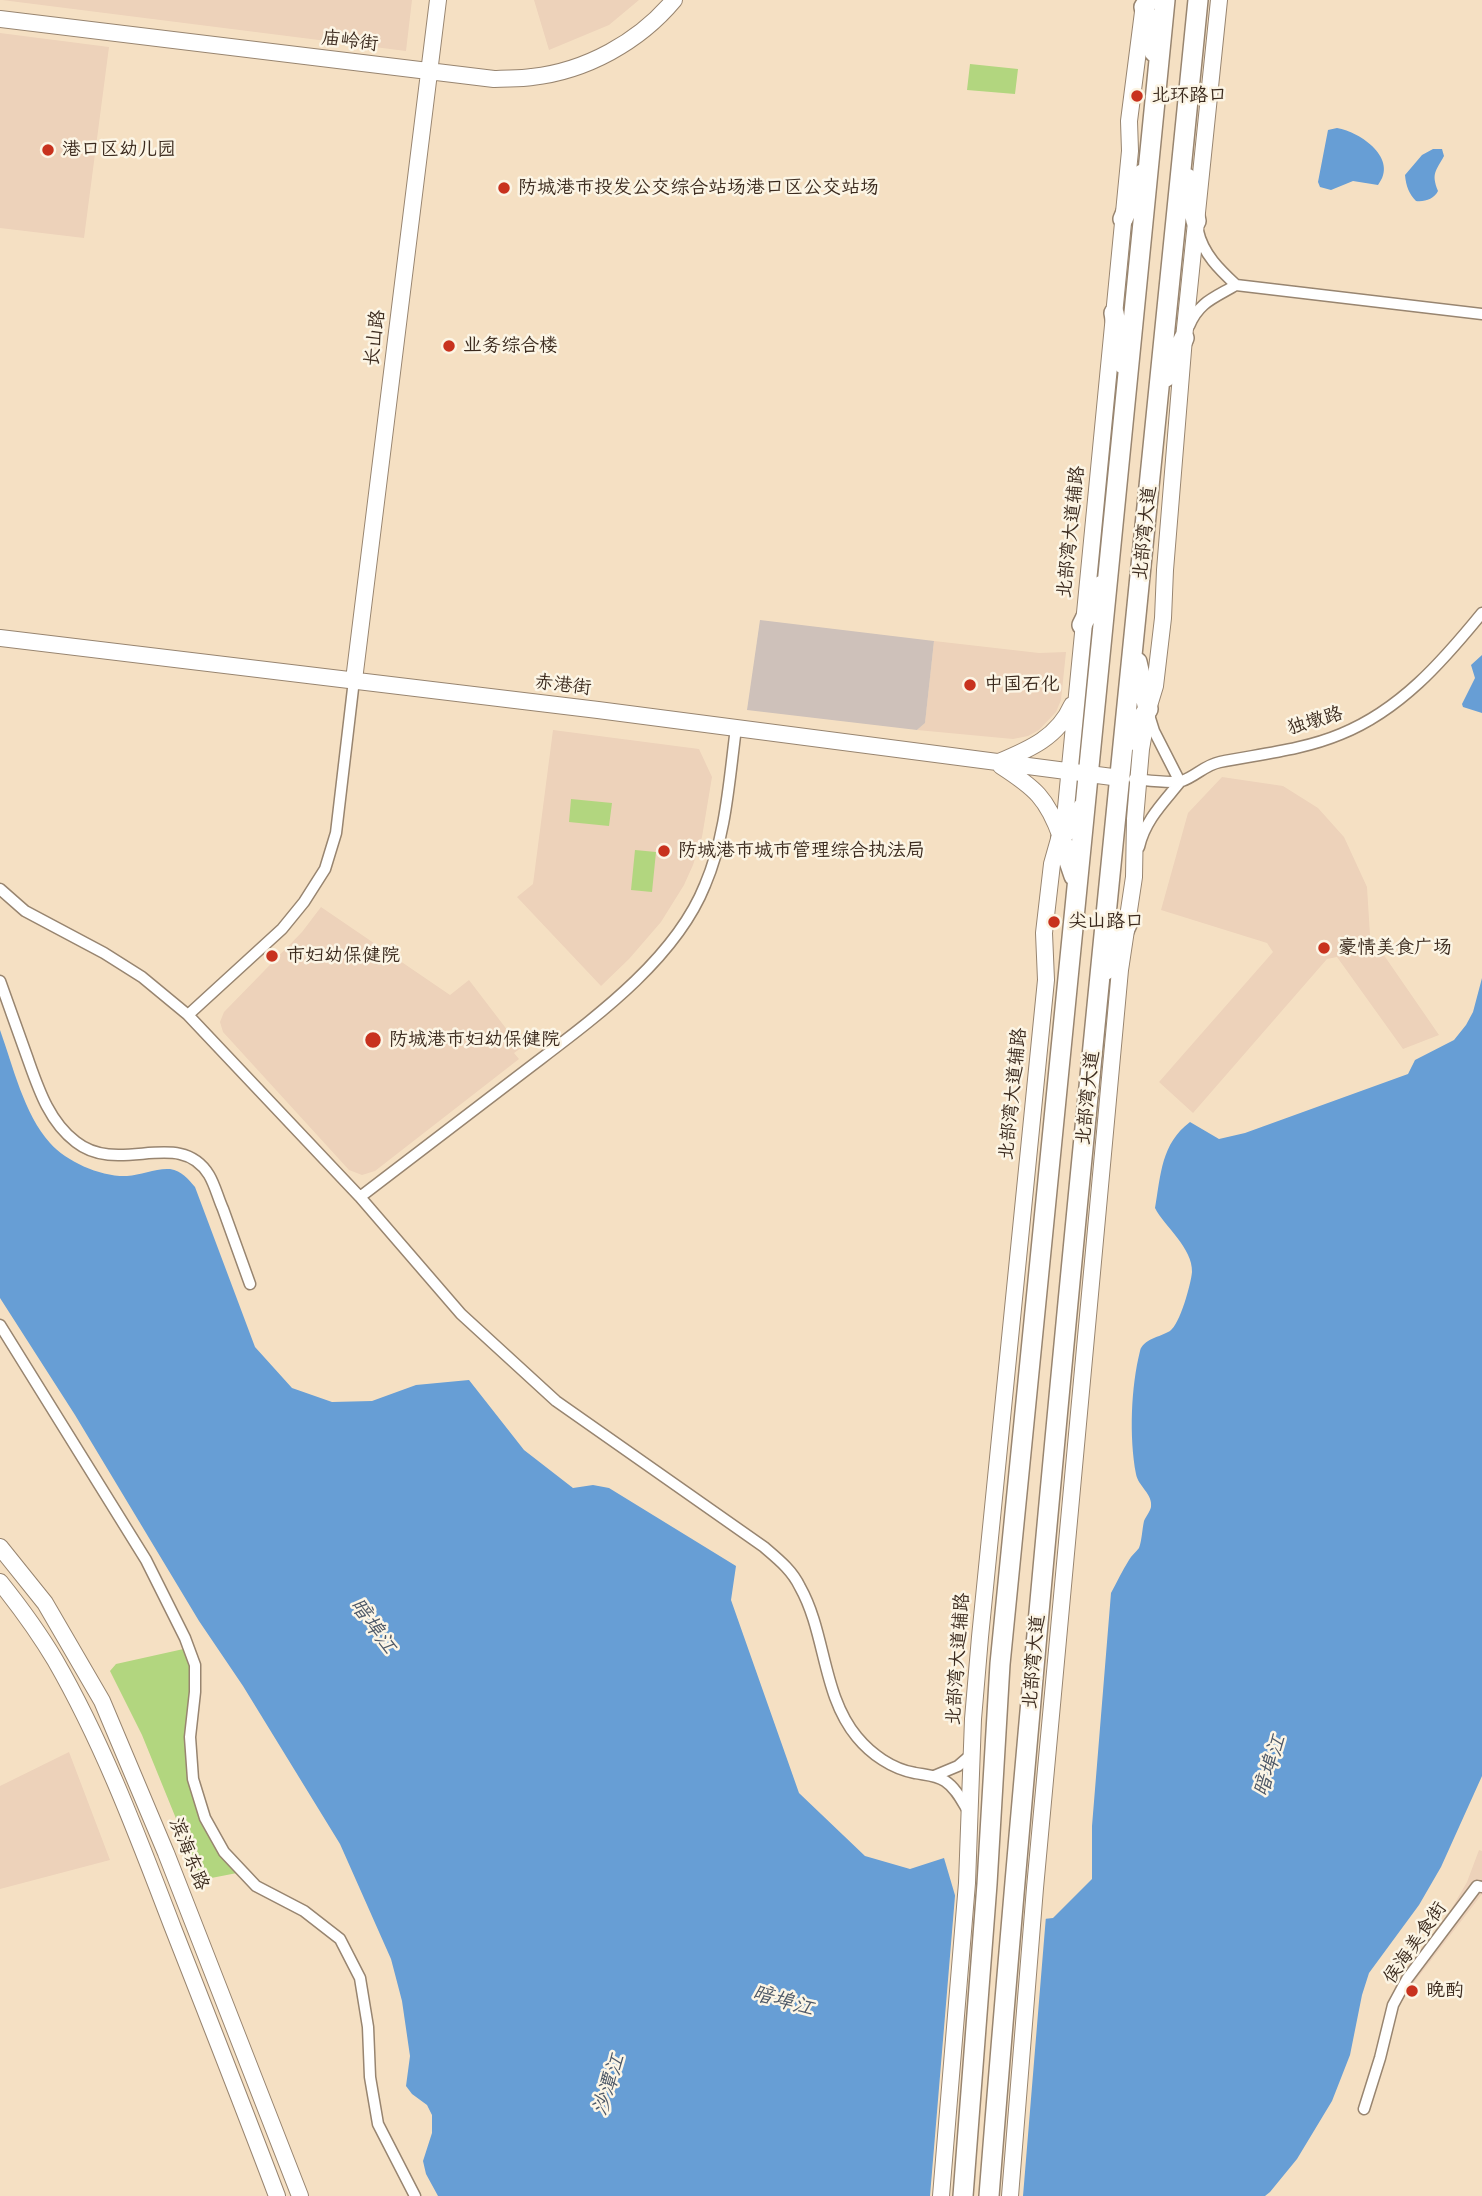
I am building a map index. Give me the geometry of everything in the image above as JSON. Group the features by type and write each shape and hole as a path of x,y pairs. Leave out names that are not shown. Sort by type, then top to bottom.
{"highway":[{"name":"北部湾大道","path":"963,2196 987,1884 1000,1664 1085,804 1078,773 1108,571 1165,0"},
{"name":"北部湾大道","path":"989,2196 1014,1886 1066,1319 1100,984 1129,779 1124,747 1198,0"},
{"path":"1145,2 1158,69"},
{"path":"1123,219 1150,157"},
{"path":"1182,158 1196,221"},
{"path":"1114,313 1127,386"},
{"path":"1159,394 1184,338"},
{"path":"1082,625 1108,571"},
{"path":"1124,747 1147,709 1134,645"},
{"path":"1077,884 1061,838 1085,804"},
{"path":"1100,984 1128,922"}],"main road":[{"name":"长山路","path":"354,680 438,0"},
{"name":"庙岭街","path":"0,19 494,79 533,77 570,69 604,56 636,36 674,0"},
{"path":"1010,2196 1035,1888 1120,970 1133,877 1129,779 1155,686 1163,618 1184,338 1219,0"},
{"name":"北部湾大道辅路","path":"941,2196 967,1883 980,1637 1046,980 1044,933 1052,864 1078,773 1076,697 1082,625 1130,151 1129,121 1145,2"},
{"name":"赤港街","path":"0,638 354,680 1129,779"},
{"path":"996,762 1031,749 1054,733 1066,718 1076,697"},
{"path":"996,762 1033,787 1047,804 1061,838"},
{"name":"滨海东路","path":"0,1547 44,1602 102,1701 162,1841 300,2191"},
{"path":"0,1582 55,1659 83,1712 147,1860 275,2194"}],"street":[{"path":"1196,221 1200,241 1214,264 1236,285"},
{"path":"1184,338 1195,311 1236,285 1482,314"},
{"name":"独墩路","path":"1180,782 1210,764 1304,745 1339,735 1375,718 1420,682 1482,613"},
{"path":"188,1015 282,929 304,902 325,869 336,833 354,680"},
{"path":"1147,709 1154,731 1180,782"},
{"path":"360,1197 615,1001 676,936 705,887 716,854 726,808 736,728"},
{"path":"1129,779 1180,782"},
{"path":"1133,877 1141,837 1151,817 1180,782"},
{"path":"0,889 26,911 142,977 188,1015 360,1197 461,1314 556,1402 764,1547 784,1564 800,1586 843,1715 856,1736 891,1765 946,1781 971,1816"},
{"path":"0,981 39,1089 49,1111 63,1130 78,1144 94,1152 118,1157 172,1152 193,1158 210,1176 250,1284"},
{"path":"0,1325 146,1560 185,1638 195,1665 190,1737 192,1779 205,1818 224,1852 256,1885 304,1911 340,1939 360,1978 368,2027 370,2077 378,2124 415,2196"},
{"path":"934,1776 958,1766 973,1753"},
{"name":"侯海美食街","path":"1364,2109 1393,2005 1407,1979 1477,1886 1482,1887"}],"shaded area":[{"path":"2,0 412,0 406,51"},
{"path":"534,0 639,0 609,25 549,50"},
{"name":"港口区幼儿园","path":"0,33 109,47 84,238 0,228"},
{"path":"760,620 934,641 925,723 917,730 747,710"},
{"path":"934,641 1039,653 1066,652 1061,700 1056,712 1039,730 1013,739 917,730 925,723"},
{"path":"553,730 699,749 712,777 702,837 684,885 661,922 601,986 517,897 533,884"},
{"name":"豪情美食广场","path":"1222,777 1283,786 1318,808 1344,837 1367,887 1370,935 1439,1035 1403,1049 1337,957 1327,959 1193,1113 1159,1082 1273,952 1267,943 1161,910 1188,813"},
{"name":"防城港市妇幼保健院","path":"321,907 450,995 469,980 521,1048 514,1053 519,1059 375,1171 362,1175 349,1170 223,1032 220,1022 224,1012 302,932"},
{"path":"69,1752 110,1860 0,1889 0,1786"},
{"path":"1479,1850 1482,1851 1482,1894 1396,2006 1390,2002 1396,1985 1449,1913 1467,1882"}],"green space":[{"path":"970,64 1018,69 1015,94 967,90"},
{"path":"571,799 612,803 609,826 569,822"},
{"path":"635,850 656,852 652,892 631,890"},
{"path":"188,1648 194,1668 191,1780 237,1873 201,1880 142,1735 110,1671 116,1664"}],"water":[{"path":"1337,128 1366,141 1381,157 1384,166 1378,185 1353,181 1331,190 1320,187 1318,182 1328,130"},
{"path":"1433,149 1442,149 1444,156 1435,176 1438,191 1429,199 1416,201 1408,190 1405,175 1422,155"},
{"path":"1482,655 1482,713 1463,707 1462,704 1475,678 1471,665"},
{"path":"1482,978 1482,1776 1441,1867 1419,1905 1369,1973 1350,2055 1332,2101 1297,2159 1270,2192 1265,2196 438,2196 426,2174 423,2161 432,2133 432,2115 427,2105 406,2086 410,2056 402,2001 391,1959 340,1844 0,1298 0,1030 26,1104 41,1131 57,1150 75,1162 117,1176 174,1170 195,1187 255,1347 292,1388 332,1402 372,1401 416,1385 469,1380 524,1450 573,1488 593,1485 609,1488 736,1566 731,1600 799,1793 865,1856 910,1869 944,1858 957,1902 981,1926 1053,1918 1092,1879 1092,1826 1111,1593 1130,1558 1139,1548 1144,1521 1151,1507 1150,1498 1137,1478 1132,1444 1137,1365 1142,1347 1170,1331 1178,1321 1192,1272 1188,1254 1155,1208 1164,1160 1173,1140 1190,1122 1219,1139 1245,1133 1408,1074 1415,1060 1454,1040 1466,1025 1473,1012"}],"pier":[{"path":"956,1884 960,1900 982,1922 1046,1916 1023,2196 930,2196"}],"place":[{"name":"北环路口","path":"1137,96"},
{"name":"港口区幼儿园","path":"48,150"},
{"name":"防城港市投发公交综合站场港口区公交站场","path":"504,188"},
{"name":"业务综合楼","path":"449,346"},
{"name":"中国石化","path":"970,685"},
{"name":"防城港市城市管理综合执法局","path":"664,851"},
{"name":"尖山路口","path":"1054,922"},
{"name":"豪情美食广场","path":"1324,948"},
{"name":"巿妇幼保健院","path":"272,956"},
{"name":"防城港市妇幼保健院","path":"373,1040"},
{"name":"晚酌","path":"1412,1991"}],"water label":[{"name":"暗埠江","path":"373,1626"},
{"name":"暗埠江","path":"1270,1766"},
{"name":"暗埠江","path":"783,2001"},
{"name":"沙潭江","path":"609,2085"}]}
